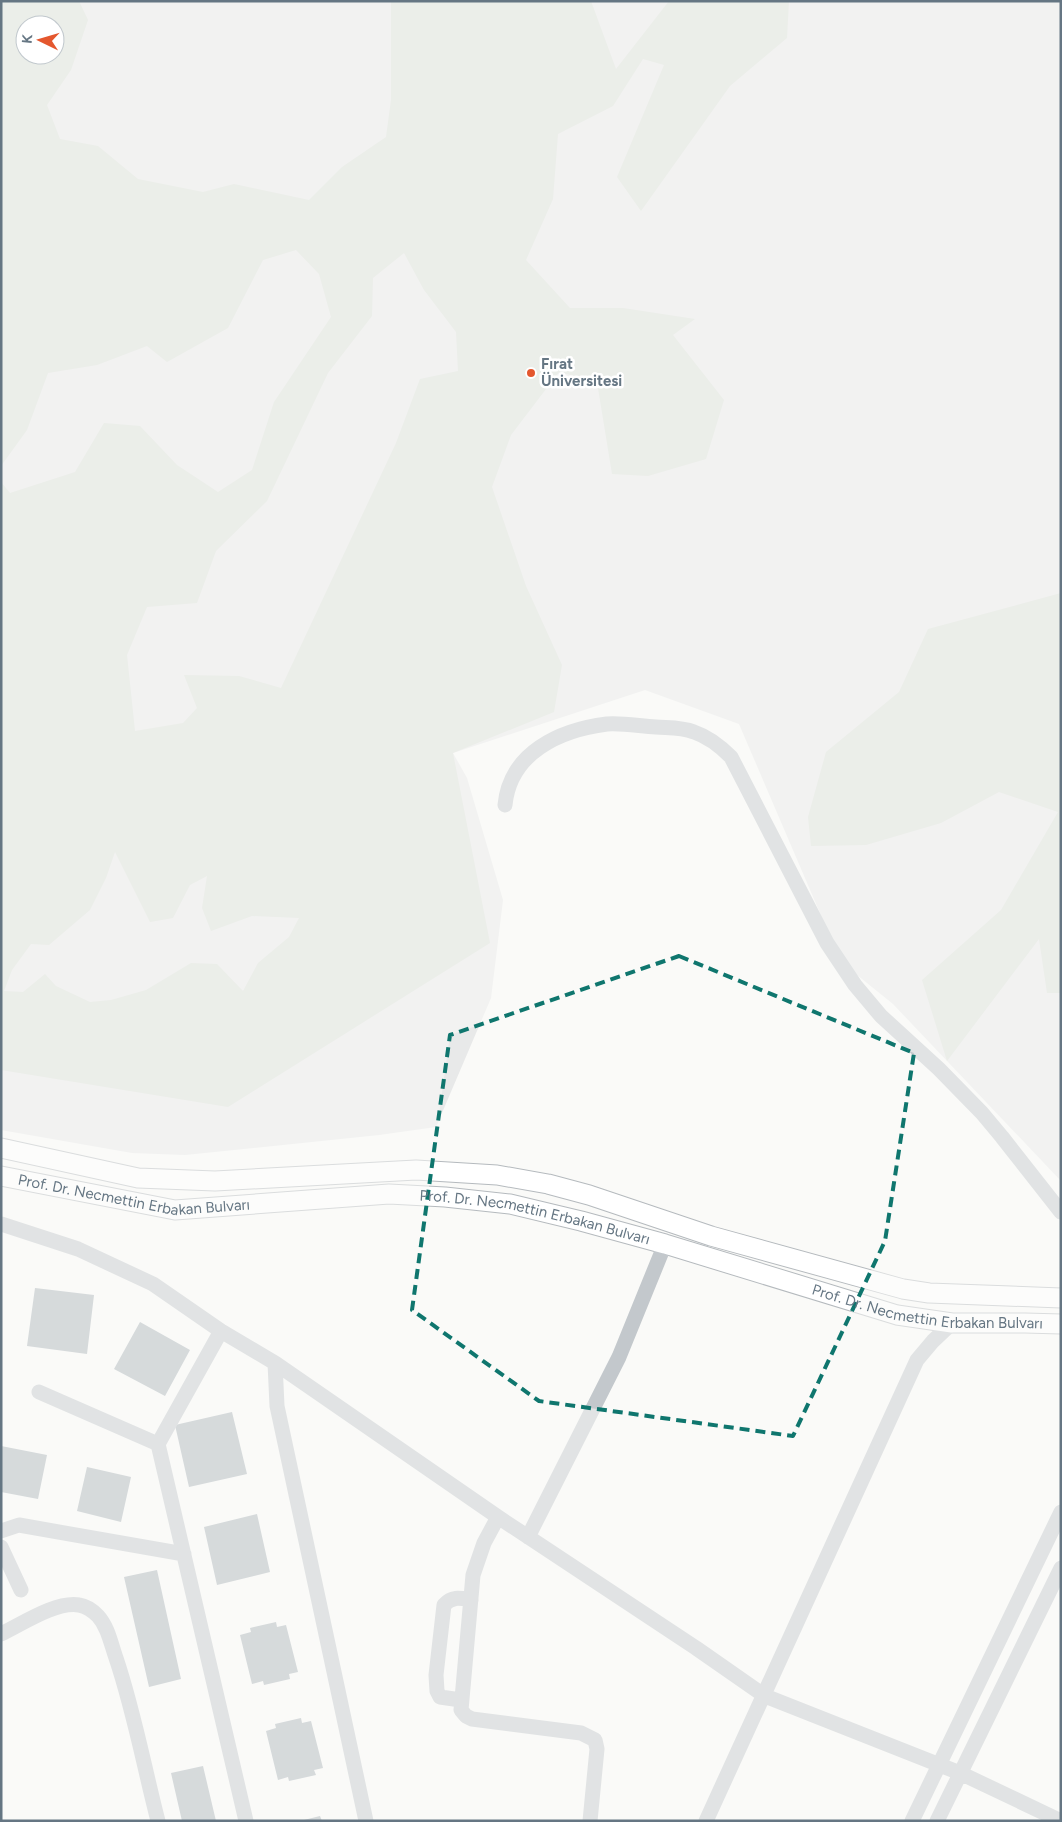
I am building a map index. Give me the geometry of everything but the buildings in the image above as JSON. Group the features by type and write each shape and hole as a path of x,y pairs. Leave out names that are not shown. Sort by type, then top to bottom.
{"main road":[{"name":"Prof. Dr. Necmettin Erbakan Bulvarı","path":"1,1148 138,1178 215,1181 416,1170 497,1175 548,1184 711,1236 903,1289 929,1292 1061,1298"},
{"name":"Prof. Dr. Necmettin Erbakan Bulvarı","path":"1,1176 175,1210 389,1194 445,1197 510,1204 581,1220 897,1315 952,1323 1025,1322 1061,1324"}],"street":[{"path":"505,805 509,784 526,758 548,743 573,732 606,724 640,724 682,728 695,732 716,743 731,757 827,943 855,985 881,1016 971,1101 1061,1212"},
{"path":"1,1224 78,1249 153,1284 221,1331 275,1363 498,1517 696,1648 764,1696 939,1764 1061,1821"},
{"path":"528,1537 619,1357 664,1244"},
{"path":"706,1821 917,1360 933,1340 952,1323"},
{"path":"221,1331 158,1444 246,1821"},
{"path":"275,1363 277,1406 366,1821"},
{"path":"39,1392 158,1444"},
{"path":"912,1821 1061,1512"},
{"path":"498,1517 476,1563 461,1710 472,1720 580,1733 595,1740 597,1749 590,1821"},
{"path":"1,1531 19,1525 184,1554"},
{"path":"1,1547 21,1590"},
{"path":"937,1821 1061,1568"},
{"path":"462,1700 446,1699 440,1696 437,1691 436,1675 444,1605 449,1599 471,1600"},
{"path":"1,1634 57,1607 70,1604 88,1608 98,1616 108,1633 124,1681 158,1821"}],"highlighted area":[{"path":"679,956 914,1053 885,1241 793,1436 539,1401 412,1310 450,1035"}],"shaded area":[{"name":"Fırat Üniversitesi","path":"1,1 1061,1 1061,1181 893,1004 841,962 739,724 645,690 453,753 467,778 503,900 491,998 436,1127 379,1135 185,1155 132,1153 1,1130"},
{"path":"1,1 79,1 88,20 71,70 47,105 60,139 98,146 138,179 203,192 234,184 309,200 342,167 386,137 391,100 391,1 591,1 616,69 669,1 789,1 787,38 730,86 641,211 617,177 664,65 643,59 613,106 558,134 553,199 526,260 570,308 623,308 695,319 673,335 724,400 706,459 648,476 612,474 597,382 559,372 511,435 492,487 526,586 562,665 554,712 453,753 490,943 228,1107 1,1070 1,482 10,493 75,472 104,423 140,426 177,465 218,492 252,470 274,402 331,317 319,274 296,250 263,260 228,328 167,362 147,346 97,365 48,373 27,430 1,466","holes":["404,253 424,290 456,332 458,371 420,379 396,443 281,688 239,676 184,675 197,708 183,723 135,731 127,655 147,607 197,603 216,551 267,501 328,373 372,316 373,278","115,852 150,922 173,918 190,885 207,876 202,908 211,931 252,916 299,918 289,937 258,963 243,991 217,964 191,963 146,990 111,1000 90,1002 56,986 45,974 23,992 4,991 12,970 31,944 49,945 90,910 106,878"]},
{"path":"1061,593 1061,993 1047,993 1039,939 947,1061 922,980 1001,910 1058,812 999,792 941,823 866,845 811,846 808,817 826,752 899,692 928,629"}],"place":[{"name":"Fırat Üniversitesi","path":"531,373"}]}
